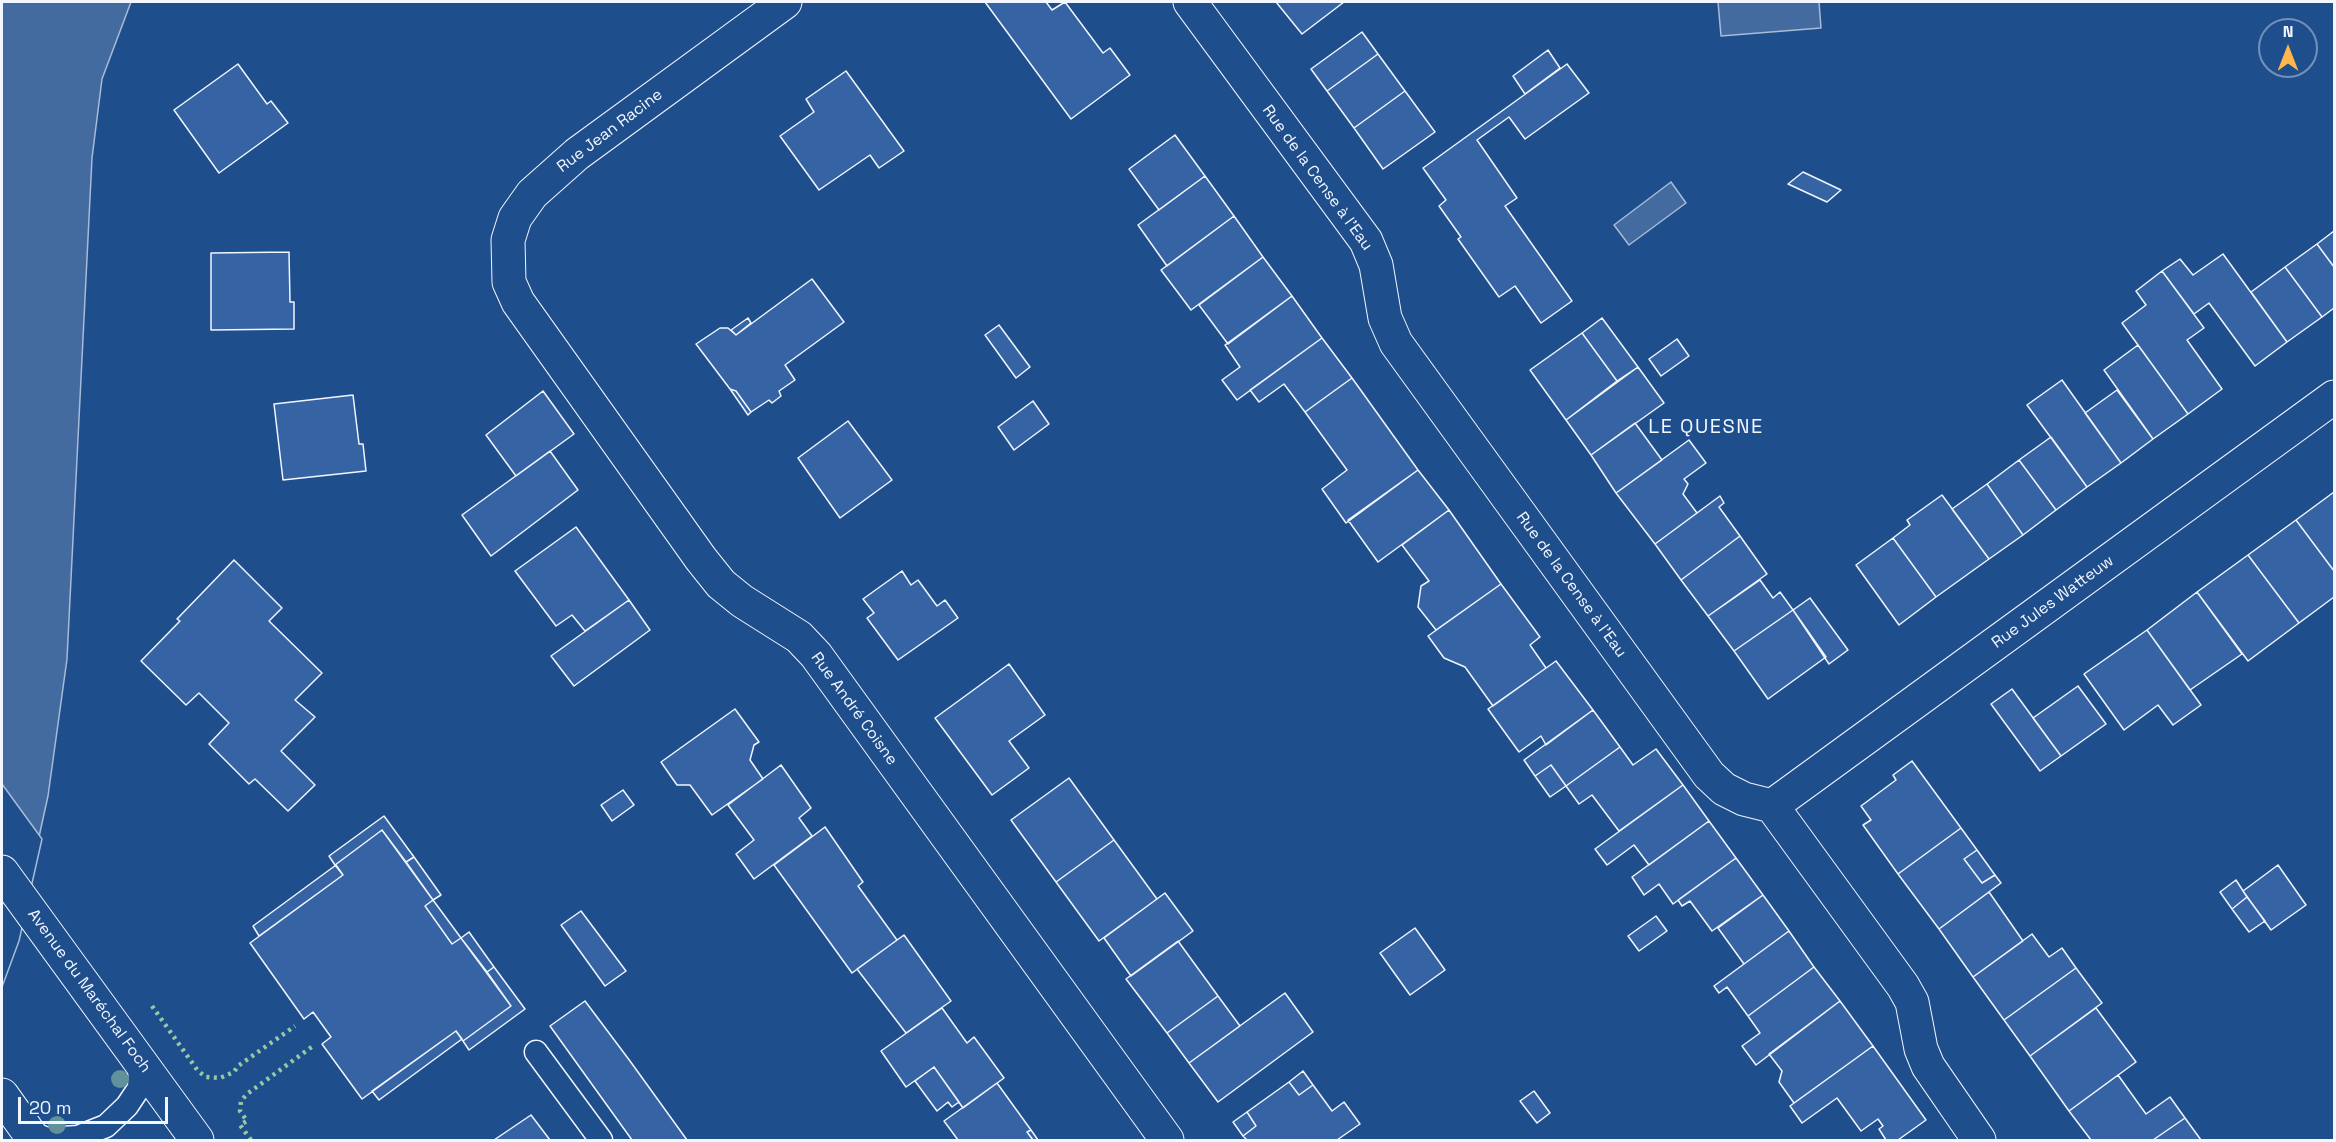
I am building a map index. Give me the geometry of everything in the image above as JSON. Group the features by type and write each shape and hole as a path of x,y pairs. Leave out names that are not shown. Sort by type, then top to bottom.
{"street":[{"name":"Rue Jean Racine","path":"518,302 509,282 508,240 515,218 532,194 577,154 785,2"},
{"name":"Rue de la Cense à l'Eau","path":"1190,2 1366,241 1376,265 1390,331 1402,352 1709,775 1724,789 1744,799 1772,806"},
{"name":"Rue André Coisne","path":"518,302 721,584 742,601 799,637 816,656 1167,1140"},
{"name":"Rue Jules Watteuw","path":"1772,806 2334,398"},
{"path":"1772,806 1904,986 1912,1002 1928,1066 1979,1140"},
{"name":"Avenue du Maréchal Foch","path":"2,872 197,1140"}],"lane":[{"path":"536,1052 601,1140"},
{"path":"19,1119 46,1139 78,1137 106,1126 126,1106 139,1088 140,1062"}],"water":[{"path":"2,2 131,2 102,79 92,158 67,659 48,796 16,941 2,984"},
{"path":"1718,2 1819,2 1821,28 1721,36"},
{"path":"1671,182 1686,203 1629,245 1614,225"}],"pier":[{"path":"2,784 42,839 19,941 2,987"}],"building":[{"path":"985,2 1046,2 1052,10 1065,2 1103,53 1110,48 1130,75 1071,119"},
{"path":"1276,2 1344,2 1302,34"},
{"path":"1362,32 1378,54 1327,91 1311,69"},
{"path":"1548,50 1560,68 1525,94 1513,76"},
{"path":"1378,54 1405,91 1354,128 1327,91"},
{"path":"238,64 267,104 271,101 288,123 219,173 174,110"},
{"path":"1567,64 1589,93 1525,139 1509,117 1477,140 1517,198 1505,206 1572,301 1541,323 1515,286 1499,297 1458,239 1461,237 1439,206 1446,200 1423,168"},
{"path":"846,71 904,151 879,168 870,155 819,190 780,136 814,112 806,99"},
{"path":"1405,91 1435,132 1383,169 1354,128"},
{"path":"1175,135 1205,176 1159,210 1129,169"},
{"path":"1803,172 1841,190 1827,202 1788,184"},
{"path":"1205,176 1234,216 1167,266 1138,225"},
{"path":"1234,216 1263,257 1191,310 1161,270"},
{"path":"2334,231 2334,267 2317,244"},
{"path":"2317,244 2334,267 2334,308 2322,317 2285,267"},
{"path":"289,252 290,302 294,302 294,329 211,330 211,253"},
{"path":"2223,254 2287,342 2255,366 2209,303 2194,314 2162,271 2180,259 2193,275"},
{"path":"1263,257 1292,296 1228,344 1199,305"},
{"path":"2285,267 2322,317 2287,342 2251,292"},
{"path":"2162,271 2204,328 2187,340 2222,389 2188,414 2122,323 2146,305 2136,291"},
{"path":"812,279 844,322 785,365 795,380 779,391 781,396 772,403 769,400 751,412 736,391 730,389 696,344 720,328 728,328 736,335"},
{"path":"1292,296 1322,338 1237,400 1222,380 1240,367 1225,345"},
{"path":"748,318 751,323 736,335 731,330"},
{"path":"1602,318 1638,367 1617,381 1582,333"},
{"path":"999,325 1030,367 1016,378 985,335"},
{"path":"1582,333 1617,381 1566,420 1530,370"},
{"path":"1322,338 1352,378 1305,412 1284,384 1259,402 1250,390"},
{"path":"1677,339 1689,356 1661,376 1649,359"},
{"path":"2138,345 2188,414 2153,439 2104,370"},
{"path":"1638,367 1664,403 1591,455 1566,420"},
{"path":"1352,378 1418,470 1346,523 1322,489 1347,470 1305,412"},
{"path":"2062,380 2121,463 2087,487 2027,405"},
{"path":"730,389 736,391 751,412 748,415"},
{"path":"2117,390 2153,439 2121,463 2085,413"},
{"path":"543,391 574,434 516,476 486,435"},
{"path":"353,395 359,444 363,444 366,471 283,480 274,404"},
{"path":"1033,401 1049,424 1014,450 998,427"},
{"path":"848,421 892,480 840,518 798,458"},
{"path":"1635,423 1662,460 1616,493 1591,455"},
{"path":"2051,437 2087,487 2056,510 2019,460"},
{"path":"1689,440 1706,463 1684,479 1688,484 1683,494 1697,513 1655,544 1616,493"},
{"path":"550,451 578,490 491,556 462,515"},
{"path":"2019,460 2056,510 2023,535 1987,484"},
{"path":"1418,470 1449,510 1378,562 1348,520"},
{"path":"1987,484 2023,535 1989,559 1952,509"},
{"path":"2334,492 2334,571 2296,520"},
{"path":"1942,495 1989,559 1936,597 1893,538 1910,525 1907,520"},
{"path":"1720,496 1724,503 1719,507 1740,536 1681,580 1655,544"},
{"path":"1449,510 1501,584 1436,630 1418,607 1421,586 1429,581 1402,545"},
{"path":"2296,520 2334,571 2334,597 2299,623 2248,555"},
{"path":"576,527 629,600 585,631 572,615 556,626 515,571"},
{"path":"1740,536 1767,574 1708,616 1681,580"},
{"path":"1893,538 1936,597 1899,625 1856,565"},
{"path":"2248,555 2299,623 2248,661 2197,592"},
{"path":"234,560 282,608 269,621 322,673 295,700 315,717 281,751 315,785 288,811 255,779 249,784 209,744 229,723 199,693 186,705 141,661 180,621 177,619"},
{"path":"902,571 911,585 918,580 937,606 945,600 958,618 898,660 867,618 874,613 863,599"},
{"path":"1760,580 1773,598 1780,592 1793,610 1734,651 1708,616"},
{"path":"1501,584 1540,637 1530,645 1546,668 1493,706 1465,667 1444,658 1428,636"},
{"path":"2197,592 2242,654 2190,690 2147,630"},
{"path":"1810,598 1848,650 1829,664 1793,610"},
{"path":"629,600 650,630 574,686 551,656"},
{"path":"1793,610 1826,657 1768,699 1734,651"},
{"path":"2147,630 2201,705 2173,725 2158,705 2124,730 2084,674"},
{"path":"1556,661 1593,710 1546,745 1541,736 1519,752 1488,709"},
{"path":"1009,664 1045,715 1009,741 1029,768 992,795 935,718"},
{"path":"2078,686 2106,724 2061,756 2033,718"},
{"path":"2012,689 2061,756 2040,771 1991,704"},
{"path":"735,709 759,742 754,745 750,760 763,779 712,815 690,785 677,785 661,762"},
{"path":"1593,710 1620,747 1566,786 1551,765 1535,776 1524,760"},
{"path":"1620,747 1633,765 1656,749 1683,785 1619,831 1592,795 1579,804 1566,786"},
{"path":"1912,761 1961,828 1898,874 1863,825 1871,820 1861,806 1896,780 1893,775"},
{"path":"781,765 811,808 799,818 812,836 754,879 736,854 754,840 728,805"},
{"path":"1551,765 1566,786 1550,797 1535,776"},
{"path":"1069,778 1114,840 1056,882 1011,820"},
{"path":"1683,785 1709,821 1649,865 1634,845 1607,865 1595,849"},
{"path":"623,790 634,805 612,821 601,805"},
{"path":"384,816 414,857 406,862 382,830 335,865 329,856"},
{"path":"1709,821 1736,858 1673,904 1659,884 1644,895 1632,877"},
{"path":"825,827 863,882 858,886 897,940 852,973 774,865"},
{"path":"1961,828 1977,850 1964,859 1982,883 1995,875 2001,883 1939,929 1898,874"},
{"path":"382,830 433,900 425,906 452,944 461,938 511,1006 463,1041 456,1031 362,1099 322,1044 331,1037 313,1012 304,1019 250,943 343,875 335,865"},
{"path":"1114,840 1157,899 1099,941 1056,882"},
{"path":"1977,850 1995,875 1982,883 1964,859"},
{"path":"414,857 441,895 433,900 406,862"},
{"path":"1736,858 1763,895 1712,931 1690,901 1682,906 1678,900"},
{"path":"336,865 343,875 259,936 253,926"},
{"path":"2278,865 2306,905 2271,930 2243,891"},
{"path":"2236,880 2247,897 2232,909 2220,892"},
{"path":"1989,892 2023,941 1973,977 1939,929"},
{"path":"1165,893 1193,931 1131,976 1104,938"},
{"path":"1763,895 1789,931 1744,964 1718,928"},
{"path":"2247,897 2265,921 2249,932 2232,909"},
{"path":"433,900 461,938 452,944 425,906"},
{"path":"581,911 626,971 605,986 561,925"},
{"path":"1656,916 1667,931 1639,951 1628,936"},
{"path":"1415,928 1445,970 1410,995 1380,953"},
{"path":"1789,931 1814,967 1748,1016 1727,987 1719,993 1714,986"},
{"path":"469,932 494,967 487,972 461,938"},
{"path":"2032,934 2049,957 2062,948 2076,968 2004,1020 1973,977"},
{"path":"904,935 951,1001 906,1033 857,969"},
{"path":"1178,941 1218,996 1167,1033 1126,979"},
{"path":"494,967 525,1009 469,1050 463,1041 511,1006 487,972"},
{"path":"1814,967 1840,1001 1756,1065 1742,1046 1760,1033 1748,1016"},
{"path":"2076,968 2102,1003 2030,1056 2004,1020"},
{"path":"1285,993 1313,1032 1218,1102 1189,1063"},
{"path":"1218,996 1240,1026 1189,1063 1167,1033"},
{"path":"585,1001 687,1140 632,1140 550,1026"},
{"path":"1840,1001 1873,1046 1794,1103 1779,1082 1782,1071 1769,1054"},
{"path":"942,1008 967,1043 974,1037 1004,1078 963,1108 934,1067 906,1087 881,1051"},
{"path":"2096,1008 2136,1062 2069,1111 2030,1056"},
{"path":"456,1031 462,1039 379,1100 372,1091"},
{"path":"1873,1046 1926,1120 1898,1140 1886,1140 1879,1129 1883,1126 1878,1119 1861,1131 1837,1098 1802,1123 1790,1106"},
{"path":"934,1067 959,1102 952,1107 948,1102 937,1111 915,1081"},
{"path":"1303,1071 1313,1085 1299,1095 1289,1082"},
{"path":"2118,1075 2146,1114 2170,1097 2185,1118 2153,1140 2091,1140 2069,1111"},
{"path":"1289,1082 1299,1095 1313,1085 1332,1111 1344,1102 1360,1124 1337,1140 1247,1140 1243,1136 1256,1126 1247,1112"},
{"path":"997,1083 1031,1130 1027,1132 1033,1140 958,1140 944,1121"},
{"path":"1534,1091 1550,1113 1537,1123 1520,1101"},
{"path":"1247,1112 1256,1126 1243,1136 1233,1122"},
{"path":"531,1115 550,1140 494,1140"},
{"path":"2185,1118 2201,1140 2153,1140"},
{"path":"1031,1130 1038,1140 1033,1140 1027,1132"}],"hedge":[{"path":"152,1006 198,1071 206,1077 220,1078 234,1072 238,1066 295,1026"},
{"path":"251,1140 240,1125 247,1121 240,1111 241,1101 247,1094 313,1046"}],"district":[{"name":"LE QUESNE","path":"1706,428"}]}
